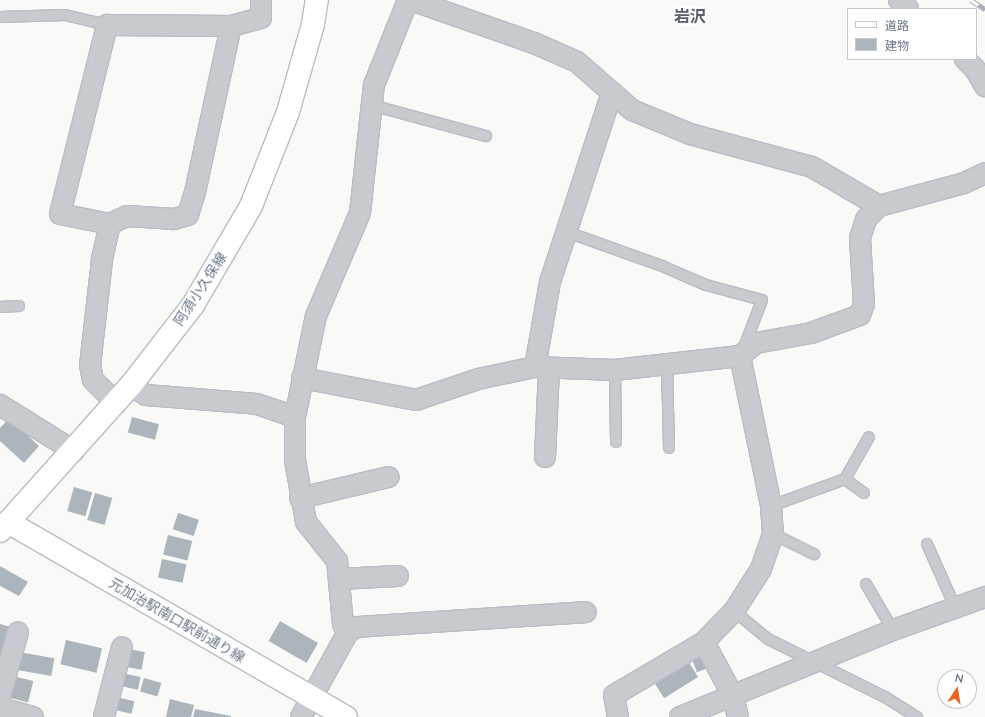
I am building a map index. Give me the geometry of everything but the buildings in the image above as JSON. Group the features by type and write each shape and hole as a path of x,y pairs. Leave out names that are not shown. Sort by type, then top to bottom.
{"street":[{"path":"231,26 195,192 188,215 174,220 127,216 110,224 60,214 107,25 231,26 261,18 261,0"},
{"name":"阿須小久保線","path":"4,527 132,385 193,305 251,206 288,112 313,24 317,0"},
{"path":"348,632 343,624 337,561 306,522 300,498 295,460 295,416 316,316 360,213 374,85 383,59 398,30 408,0"},
{"path":"411,0 542,46 576,62 632,110 690,134 812,167 879,206"},
{"path":"899,0 907,8"},
{"path":"965,60 975,69 985,86"},
{"path":"545,457 542,368 550,282 612,92"},
{"path":"302,378 416,400 478,379 542,368 614,370 667,366 740,356 756,343 811,333 860,315 864,304 860,238 866,219 879,206 964,183 985,173"},
{"path":"110,224 102,260 90,365 93,380 116,403"},
{"path":"618,717 614,695 704,642 734,611 761,569 773,534 771,506 740,356"},
{"path":"132,385 146,395 257,404 295,416"},
{"path":"0,405 74,451"},
{"path":"300,498 389,477"},
{"name":"元加治駅南口駅前通り線","path":"4,527 346,717"},
{"path":"339,579 398,576"},
{"path":"680,717 893,630 985,597"},
{"path":"301,717 313,698 348,632 357,627 586,612"},
{"path":"0,696 18,632"},
{"path":"704,642 733,696 738,717"},
{"path":"104,717 122,647"},
{"path":"0,708 33,717"}],"lane":[{"path":"0,17 65,15 107,25"},
{"path":"371,105 486,136"},
{"path":"567,232 662,266 706,286 762,300 740,356"},
{"path":"0,307 19,306"},
{"path":"667,366 669,448"},
{"path":"614,370 616,442"},
{"path":"771,506 845,479 869,437"},
{"path":"845,479 864,493"},
{"path":"773,534 814,554"},
{"path":"927,544 955,607"},
{"path":"866,584 893,630"},
{"path":"734,611 768,639 885,697 917,717"}],"railway":[{"path":"971,0 985,9"}],"district":[{"name":"岩沢","path":"690,16"}]}
